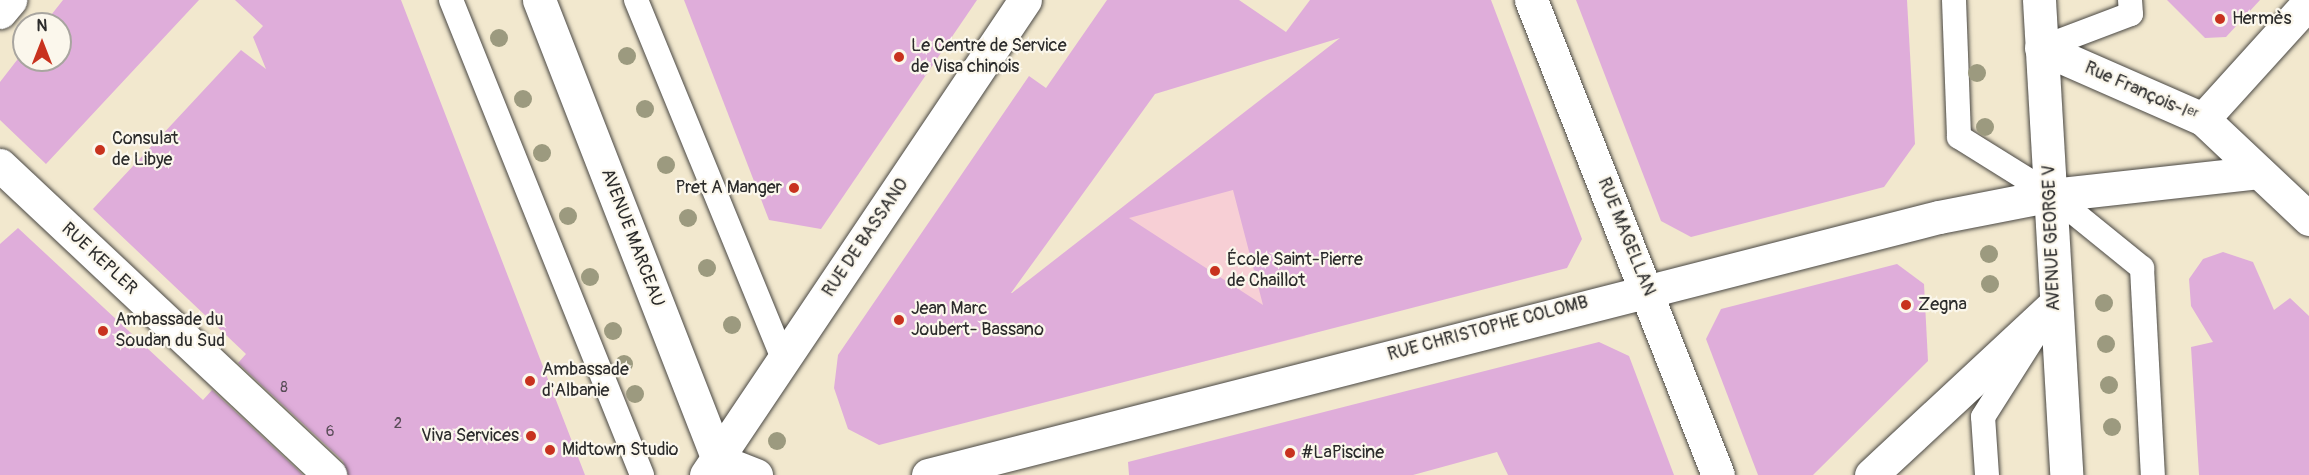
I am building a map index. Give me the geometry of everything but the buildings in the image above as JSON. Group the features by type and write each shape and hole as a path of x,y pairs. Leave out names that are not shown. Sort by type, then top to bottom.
{"street":[{"path":"0,12 10,0"},
{"name":"AVENUE MARCEAU","path":"539,0 716,470"},
{"name":"RUE DE BASSANO","path":"716,470 784,360 1025,0"},
{"name":"RUE MAGELLAN","path":"1532,0 1718,475"},
{"name":"AVENUE GEORGE V","path":"2039,0 2052,195 2055,304 2066,475"},
{"path":"2204,119 2309,2"},
{"name":"Rue François-Iᵉʳ","path":"2041,48 2204,119 2309,219"},
{"name":"RUE KEPLER","path":"0,165 330,475"},
{"path":"2052,195 2259,172"},
{"name":"RUE CHRISTOPHE COLOMB","path":"927,475 1647,289 2052,195"},
{"path":"1871,475 2055,304"},
{"path":"716,470 756,475"}],"lane":[{"path":"451,0 642,475"},
{"path":"636,0 784,360"},
{"path":"1954,0 1959,137 2052,195 2142,268 2153,475"},
{"path":"2041,48 2132,14 2130,0"},
{"path":"1987,475 1983,417 2055,304"}],"shaded area":[{"name":"École Saint-Pierre de Chaillot","path":"1250,108 1305,336 1166,371 1124,206"}],"place":[{"name":"Hermès","path":"2220,19"},
{"name":"Le Centre de Service de Visa chinois","path":"899,57"},
{"name":"Consulat de Libye","path":"100,150"},
{"name":"Pret A Manger","path":"794,188"},
{"name":"École Saint-Pierre de Chaillot","path":"1215,271"},
{"name":"Zegna","path":"1906,305"},
{"name":"Jean Marc Joubert- Bassano","path":"899,320"},
{"name":"Ambassade du Soudan du Sud","path":"103,331"},
{"name":"Ambassade d'Albanie","path":"530,381"},
{"name":"Viva Services","path":"531,436"},
{"name":"Midtown Studio","path":"550,450"},
{"name":"#LaPiscine","path":"1290,453"}]}
